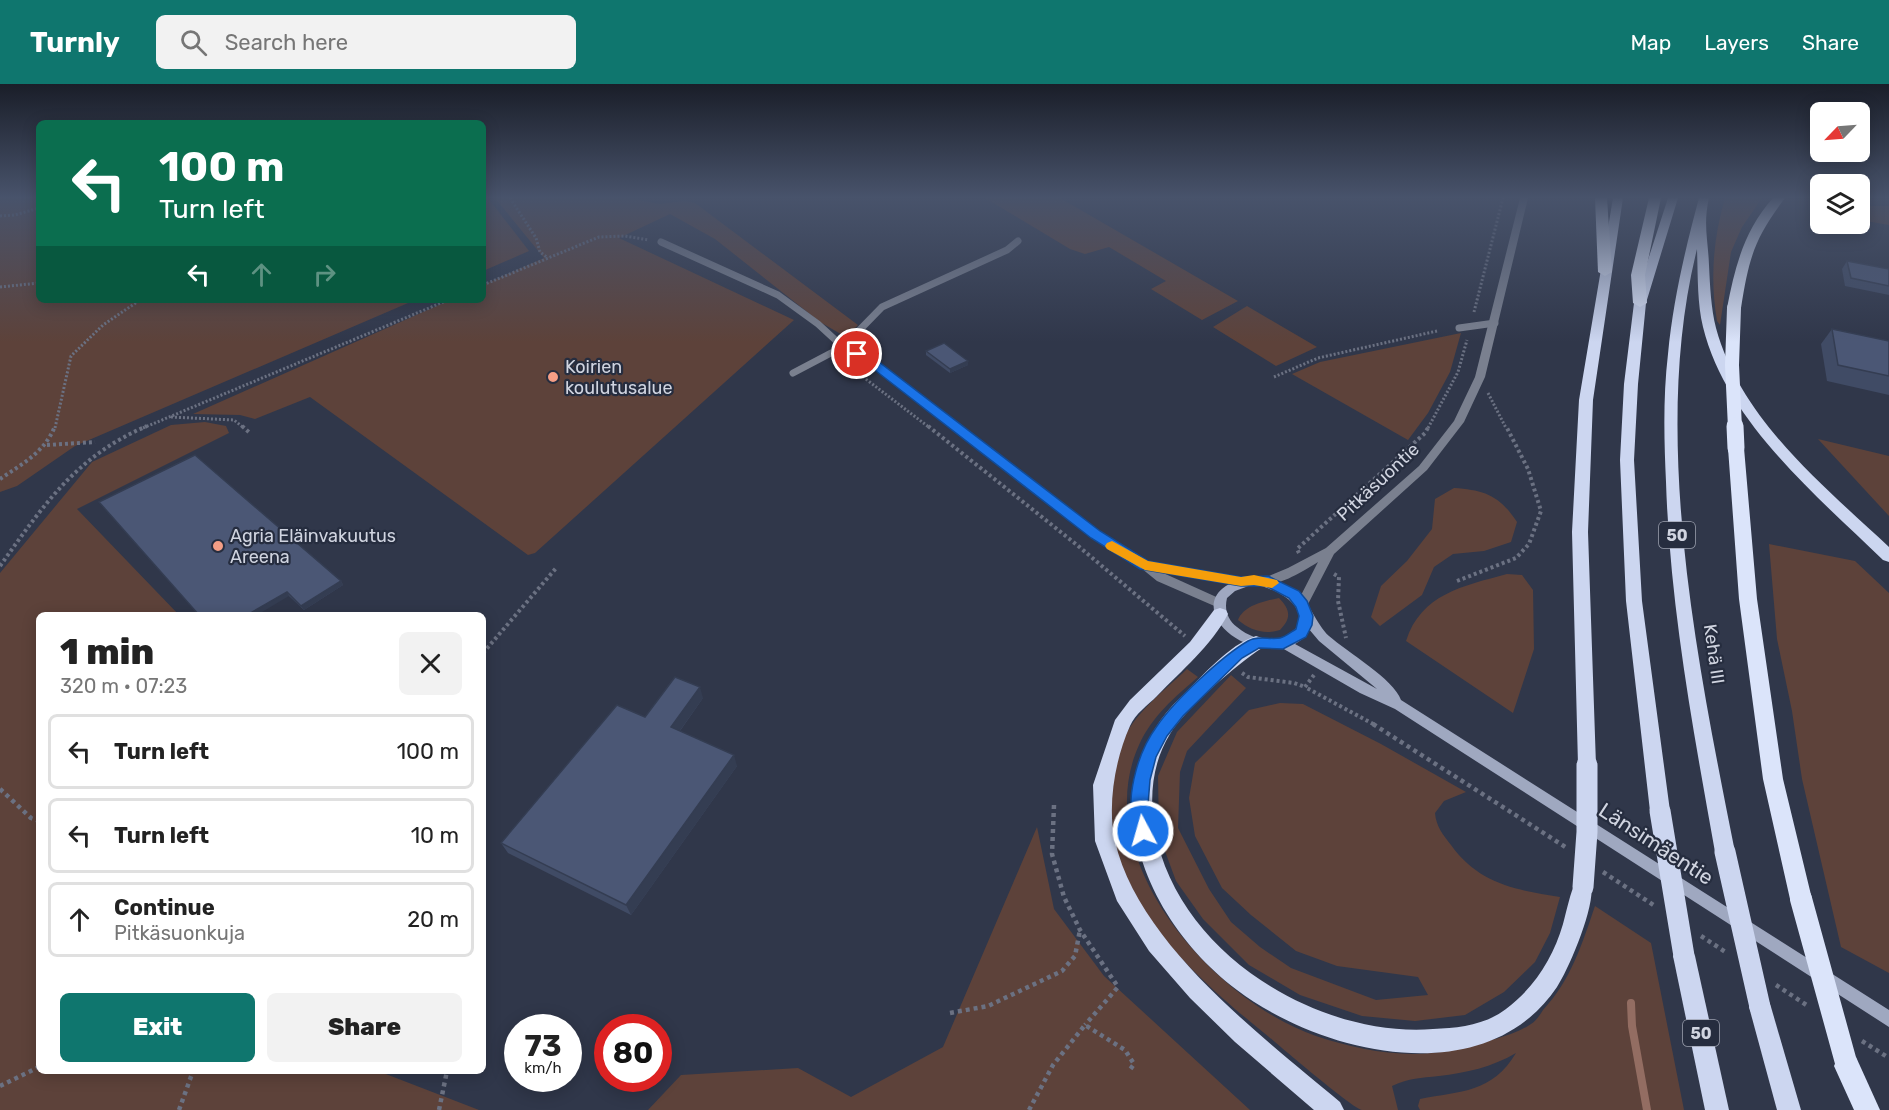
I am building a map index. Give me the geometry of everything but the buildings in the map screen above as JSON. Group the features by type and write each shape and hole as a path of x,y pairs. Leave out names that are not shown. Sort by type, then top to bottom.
{"highway":[{"path":"1604,246 1605,272"},
{"path":"1256,643 1237,654 1161,731 1149,757 1142,780 1140,805 1143,831 1158,877 1171,902 1187,925 1229,970 1275,1003 1333,1028 1397,1041 1428,1042 1457,1039 1492,1029 1515,1017 1536,997 1554,972 1570,939 1583,886 1587,832 1587,765 1580,531 1586,400 1610,246"},
{"path":"1640,303 1638,275 1644,246"},
{"name":"50","path":"1658,246 1640,303 1631,384 1627,460 1635,612 1660,811 1684,956 1717,1110"},
{"name":"Kehä III","path":"1691,246 1678,303 1672,392 1673,479 1686,619 1697,702 1725,852 1760,1007 1790,1110"},
{"path":"1703,246 1706,308 1717,351 1729,375 1750,410 1770,434 1825,494 1889,556"},
{"path":"1748,246 1734,308 1732,365 1748,599 1772,768 1801,899 1847,1066 1853,1110"},
{"path":"1219,609 1211,630 1122,722 1109,751 1100,807 1114,872 1147,933 1180,975 1214,1008 1332,1110"},
{"path":"1847,1066 1867,1110"}],"main road":[{"path":"1268,581 1294,595 1304,610 1305,625 1301,633 1283,644 1256,643 1240,636 1227,626 1219,609 1222,594 1230,586 1241,582 1268,581"},
{"name":"Länsimäentie","path":"1304,610 1323,638 1378,681 1400,705"},
{"name":"Länsimäentie","path":"1283,644 1400,705 1889,1019"}],"street":[{"name":"Pitkäsuontie","path":"1268,581 1290,574 1330,551 1423,468 1459,422 1480,378 1513,246"},
{"path":"831,353 843,347 871,361 1096,535 1145,565 1161,578 1219,609"},
{"name":"Pitkäsuontie","path":"1304,610 1330,551"},
{"path":"1145,565 1241,582"}],"lane":[{"path":"669,246 777,295 818,324 843,347 882,307 1012,246"},
{"path":"1459,328 1495,323"},
{"path":"793,373 831,353"}],"path":[{"path":"538,246 540,252 548,258"},
{"path":"486,284 577,246"},
{"path":"1311,560 1300,554 1297,549 1425,433 1443,403 1458,372 1491,246"},
{"path":"0,287 36,283"},
{"path":"0,479 46,445 57,422 66,370 71,356 103,325 136,303"},
{"path":"0,566 42,507 78,467 119,438 441,303"},
{"path":"1274,377 1318,358 1437,331"},
{"path":"831,353 1077,545 1154,613 1198,645"},
{"path":"1457,582 1516,558 1529,544 1541,511 1528,469 1480,378"},
{"path":"167,417 234,420 250,433"},
{"path":"46,445 95,442"},
{"path":"486,649 556,567"},
{"path":"1323,567 1339,577 1338,601 1346,638 1336,650"},
{"path":"1226,665 1248,676 1294,683 1305,687 1386,731 1567,849"},
{"path":"1305,687 1322,665"},
{"path":"0,789 31,818 36,820"},
{"path":"1029,1110 1050,1068 1071,1039 1118,987 1080,930 1055,872 1052,854 1054,805"},
{"path":"1598,869 1658,908"},
{"path":"950,1013 988,1006 1062,971 1075,956 1080,930"},
{"path":"1698,934 1728,954"},
{"path":"1768,980 1819,1012"},
{"path":"1085,1025 1125,1050 1134,1064 1129,1071"},
{"path":"1859,1039 1889,1058"},
{"path":"0,1086 36,1068"},
{"path":"179,1110 192,1074"},
{"path":"440,1110 446,1074"}],"shaded area":[{"path":"0,246 36,246 36,303 408,303 75,446 17,486 0,492"},
{"path":"486,246 525,246 529,251 486,270"},
{"name":"Koirien koulutusalue","path":"534,246 636,246 794,320 535,553 528,555 310,397 255,419 240,415 193,414 443,303 486,303 486,284 544,258"},
{"name":"Koirien koulutusalue","path":"724,246 752,246 858,325 846,337 820,322"},
{"path":"1065,246 1143,246 1238,301 1202,320 1151,289 1166,281 1109,247 1085,254"},
{"path":"1716,246 1734,246 1720,325 1717,321 1715,305"},
{"path":"1247,306 1317,347 1276,366 1213,327"},
{"path":"1461,333 1450,372 1428,413 1408,440 1292,374 1320,362"},
{"path":"205,422 226,426 229,433 77,509 176,612 36,612 36,1074 386,1074 479,1110 0,1110 0,573 92,462 171,425"},
{"path":"1818,439 1889,456 1889,516"},
{"path":"1454,488 1475,490 1498,500 1517,522 1511,542 1484,551 1453,554 1434,567 1422,595 1380,626 1371,617 1381,586 1407,561 1432,529 1435,499"},
{"path":"1769,544 1855,561 1889,593 1889,973 1841,947 1802,779 1792,711 1777,639"},
{"path":"1507,574 1522,575 1533,590 1534,649 1513,713 1406,641 1422,612 1433,602 1460,588"},
{"path":"1279,598 1288,614 1280,630 1258,631 1238,620 1250,607"},
{"path":"1187,669 1198,677 1157,716 1139,745 1127,789 1130,834 1145,878 1170,920 1201,959 1238,992 1277,1018 1316,1036 1359,1048 1388,1053 1418,1054 1441,1052 1500,1038 1531,1024 1553,998 1580,948 1595,906 1651,943 1684,1110 1420,1110 1418,1106 1420,1099 1462,1091 1486,1083 1507,1066 1516,1053 1479,1069 1404,1081 1392,1086 1398,1110 1362,1110 1332,1089 1207,984 1177,953 1151,921 1130,886 1116,848 1110,808 1116,763 1121,744 1127,733 1142,712"},
{"path":"1231,675 1246,688 1187,751 1180,772 1178,828 1209,889 1231,922 1260,947 1291,968 1376,1000 1428,995 1418,977 1337,966 1296,951 1222,888 1195,836 1189,798 1195,763 1249,710 1280,703 1303,704 1381,744 1466,792 1444,801 1435,813 1443,834 1474,869 1486,877 1514,888 1560,897 1550,933 1535,962 1504,992 1465,1015 1415,1021 1362,1016 1300,995 1249,965 1203,919 1176,881 1159,835 1158,776 1177,732"},
{"path":"1037,827 1054,909 1104,976 1250,1110 648,1110 665,1092 672,1092 672,1085 681,1075 798,1068 851,1097 943,1047"}],"waterway":[{"path":"1631,1003 1632,1026 1647,1110"}],"slow traffic":[{"path":"1112,546 1145,565 1241,582 1254,580 1272,583"}],"place":[{"name":"Koirien koulutusalue","path":"553,377"},
{"name":"Agria Eläinvakuutus Areena","path":"218,546"}],"route":[{"path":"857,354 871,361 1113,547 1145,565 1241,582 1268,581 1294,595 1302,605 1306,616 1301,633 1293,640 1283,644 1256,643 1237,654 1161,731 1142,780 1140,805 1143,831"}]}
